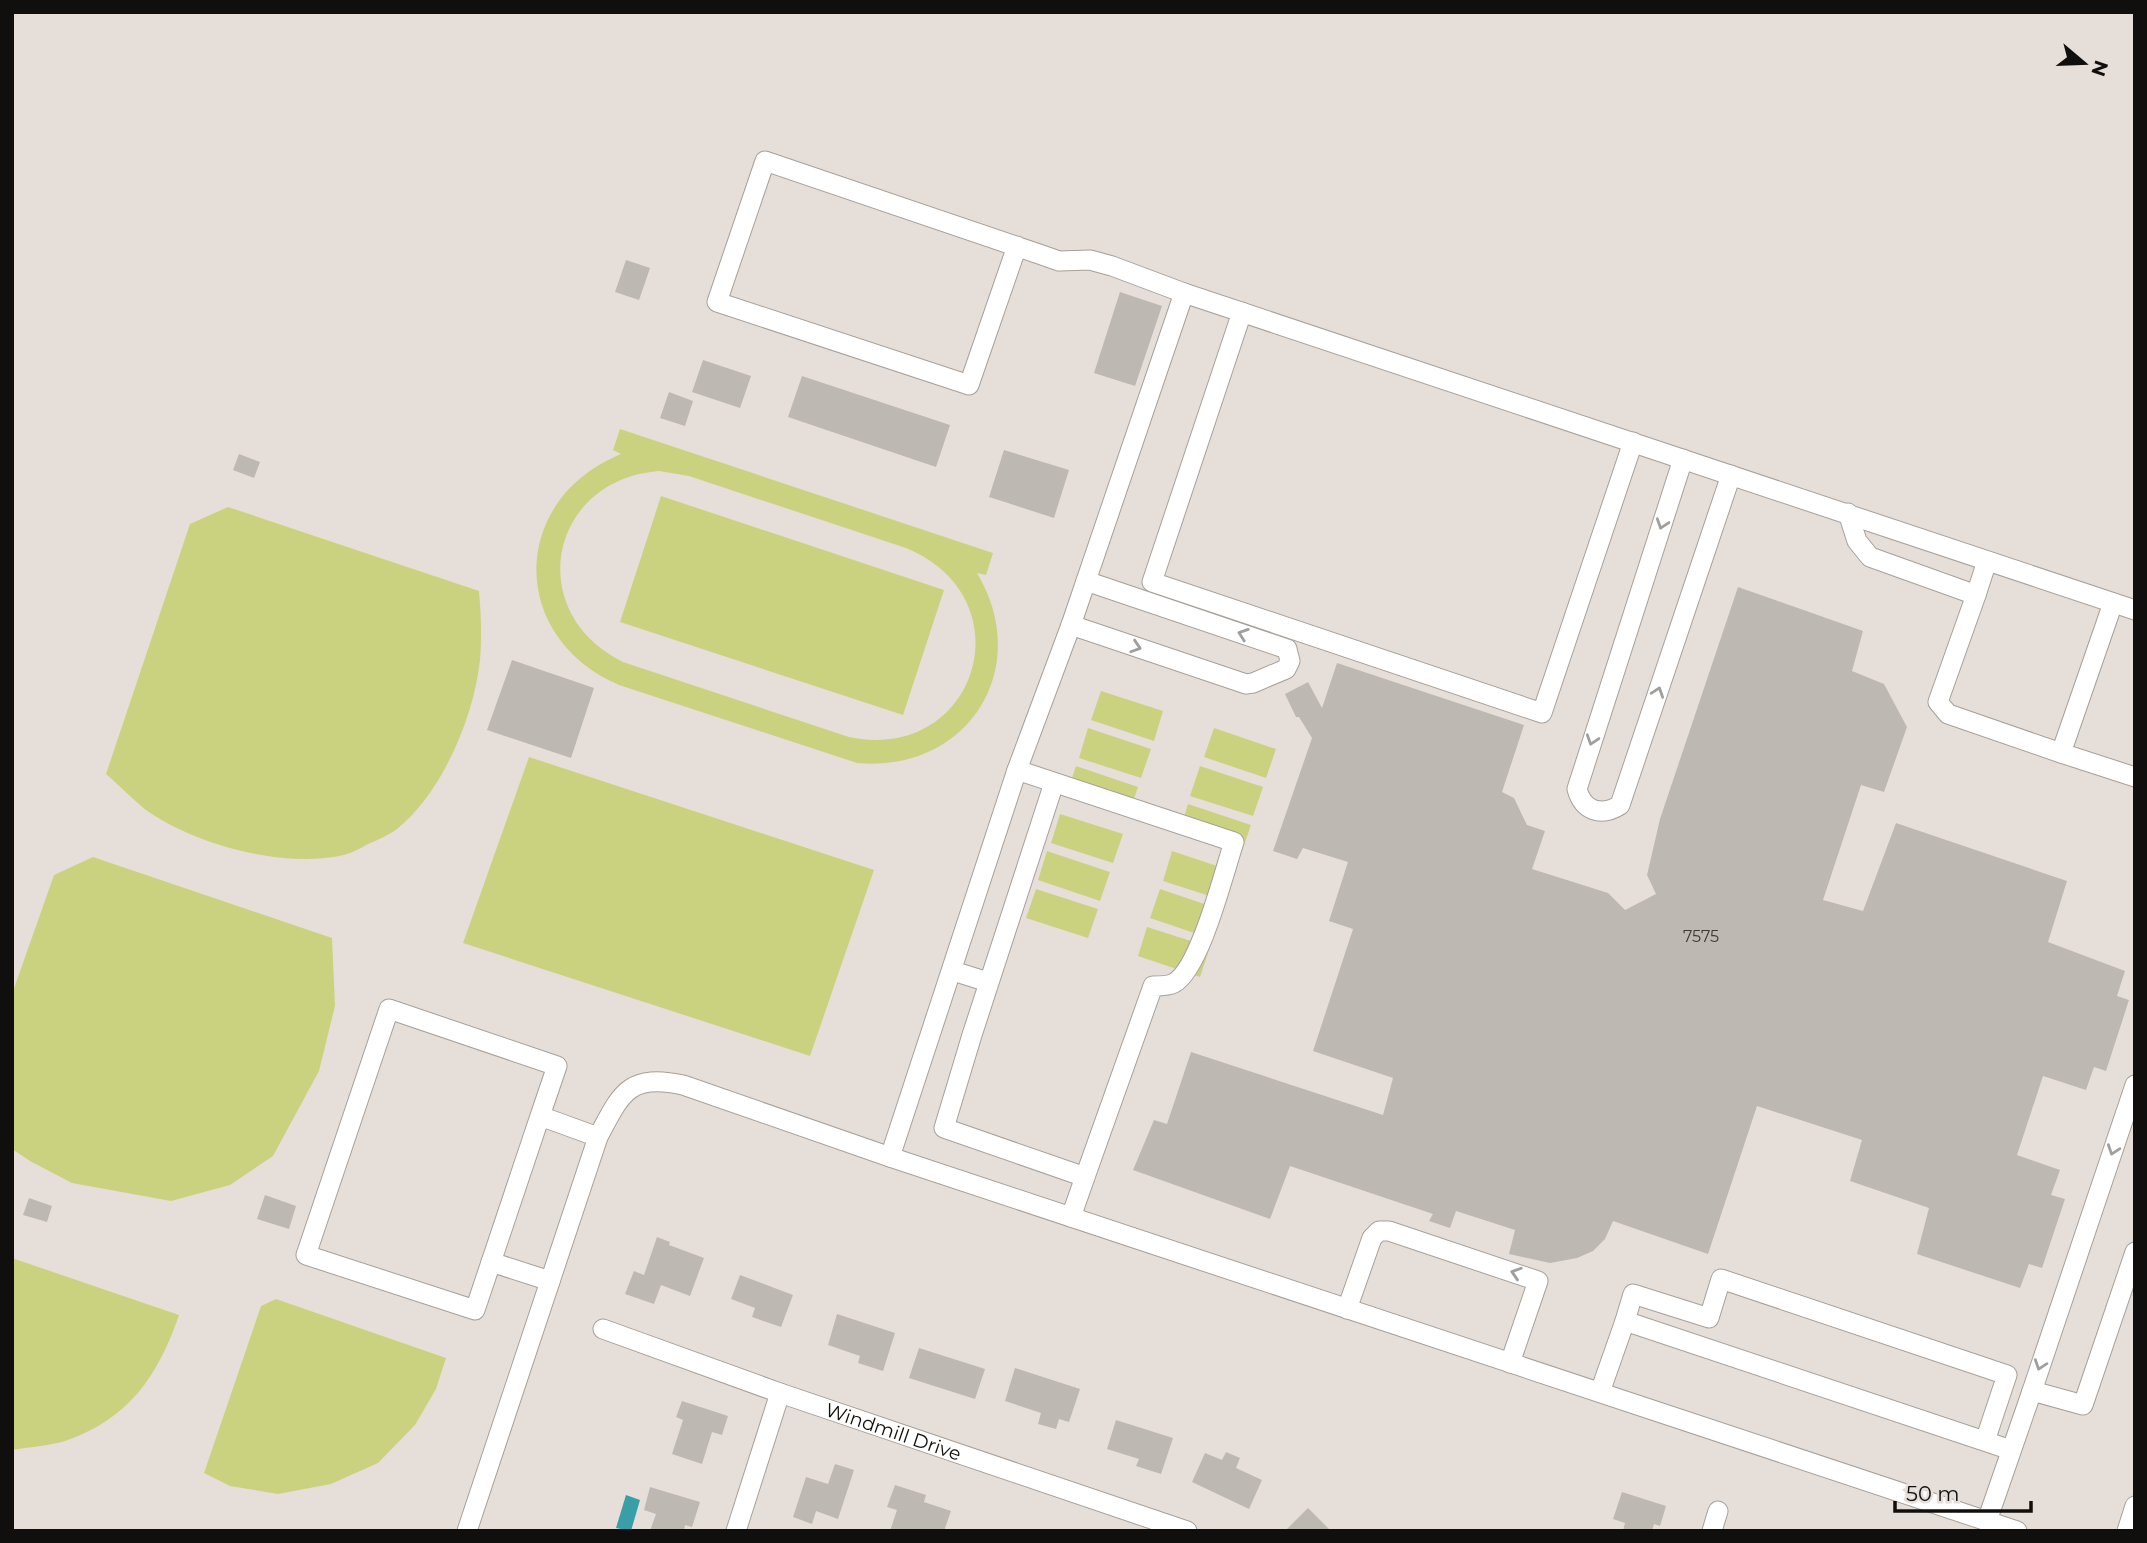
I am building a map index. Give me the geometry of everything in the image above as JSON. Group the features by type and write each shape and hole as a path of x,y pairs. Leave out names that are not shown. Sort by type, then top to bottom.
{"street":[{"path":"1017,246 969,385 717,302 765,161 1017,246 1059,261 1090,260 1112,265 1184,293 2135,610"},
{"path":"891,1157 1017,770 1071,625 1184,293"},
{"path":"1242,312 1152,582 1542,713 1633,442"},
{"path":"1683,459 1577,789 1580,799 1587,807 1598,811 1610,811 1620,804 1731,475"},
{"path":"1848,513 1857,541 1870,557 1976,595"},
{"path":"1987,561 1938,702 1948,714 2135,777"},
{"path":"1071,625 1246,684 1286,669 1290,661 1287,649 1086,581"},
{"path":"2062,753 2113,603"},
{"path":"1017,770 1234,842 1189,970 1173,984 1153,986 1072,1217"},
{"path":"1054,783 988,982 944,1128 1085,1177"},
{"path":"953,971 988,982"},
{"path":"389,1009 557,1066 540,1116 475,1310 306,1255 389,1009"},
{"path":"467,1531 598,1137 615,1105 628,1090 639,1083 659,1080 682,1085 2017,1531"},
{"path":"1987,1521 2135,1085"},
{"path":"540,1116 598,1137"},
{"path":"1348,1309 1372,1238 1379,1231 1389,1231 1538,1280 1510,1363"},
{"path":"2032,1391 2083,1405 2133,1260"},
{"path":"491,1262 550,1282"},
{"path":"1600,1392 1633,1294 1709,1318 1721,1279 2007,1375 1985,1441"},
{"path":"1625,1321 2011,1450"},
{"name":"Windmill Drive","path":"603,1329 780,1393 1187,1531"},
{"path":"736,1531 780,1393"},
{"path":"2127,1531 2135,1506"},
{"path":"1712,1531 1718,1511"}],"green space":[{"path":"620,429 993,553 986,575 977,573 993,609 998,644 993,678 980,707 959,732 931,751 896,762 857,763 619,685 583,663 557,635 541,603 536,569 542,535 558,503 584,475 621,454 613,450","holes":["659,471 689,476 906,548 944,572 967,602 975,637 971,671 955,702 929,726 893,739 849,737 623,662 591,640 571,613 561,582 562,552 572,522 592,498 621,480"]},
{"path":"661,496 944,590 903,715 620,622"},
{"path":"228,507 479,591 481,643 477,682 453,752 441,775 413,814 397,829 347,854 321,859 295,859 241,851 215,843 166,823 146,810 106,774 190,524"},
{"path":"1101,691 1163,711 1154,741 1091,720"},
{"path":"1088,728 1151,749 1141,778 1079,758"},
{"path":"1214,728 1276,749 1266,778 1204,757"},
{"path":"529,757 874,870 810,1056 463,943"},
{"path":"1076,766 1138,787 1128,816 1066,796"},
{"path":"1200,766 1263,787 1253,816 1190,796"},
{"path":"1188,804 1251,825 1241,854 1179,833"},
{"path":"1060,814 1123,834 1113,863 1051,843"},
{"path":"1047,851 1110,872 1100,901 1038,880"},
{"path":"1172,851 1235,872 1225,901 1163,881"},
{"path":"93,857 332,938 335,1006 319,1071 273,1156 230,1185 171,1201 72,1183 12,1149 12,994 54,875"},
{"path":"1036,889 1098,909 1088,938 1026,918"},
{"path":"1160,889 1222,910 1212,939 1150,918"},
{"path":"1147,927 1210,947 1200,977 1138,956"},
{"path":"12,1258 179,1315 151,1376 124,1408 107,1421 65,1441 12,1450"},
{"path":"276,1299 446,1358 436,1389 415,1425 378,1463 331,1484 278,1494 230,1486 204,1473 261,1306"}],"water":[{"path":"626,1495 640,1500 631,1531 616,1528"}],"building":[{"path":"626,260 650,268 639,300 615,292"},
{"path":"1120,292 1162,306 1135,386 1094,373"},
{"path":"703,360 751,376 740,408 692,392"},
{"path":"802,376 950,425 936,467 788,417"},
{"path":"669,392 693,401 685,426 660,418"},
{"path":"1004,450 1069,470 1054,518 989,497"},
{"path":"239,454 260,462 254,478 233,470"},
{"path":"1738,587 1863,631 1852,671 1884,684 1907,727 1884,792 1861,785 1823,900 1863,911 1896,823 2067,881 2048,942 2125,971 2117,996 2129,1000 2106,1071 2094,1067 2086,1090 2043,1076 2017,1155 2060,1170 2051,1195 2065,1199 2042,1268 2029,1264 2020,1288 1917,1254 1929,1208 1850,1181 1862,1140 1757,1106 1708,1254 1613,1221 1605,1239 1593,1251 1577,1258 1550,1263 1509,1254 1515,1230 1456,1211 1450,1228 1429,1221 1433,1214 1290,1166 1270,1219 1133,1170 1154,1120 1167,1124 1191,1052 1383,1115 1393,1078 1313,1051 1353,929 1329,921 1348,862 1303,848 1297,859 1273,851 1312,738 1299,717 1296,717 1285,694 1308,682 1322,708 1337,663 1524,725 1502,792 1514,798 1527,825 1545,831 1532,869 1608,893 1625,910 1656,894 1647,875 1660,819"},
{"path":"512,660 594,688 571,758 487,730"},
{"path":"265,1195 296,1206 289,1229 257,1219"},
{"path":"29,1198 52,1206 47,1222 23,1215"},
{"path":"657,1237 670,1242 669,1245 704,1258 690,1296 661,1285 654,1304 625,1294 634,1271 644,1275"},
{"path":"740,1275 793,1295 781,1327 752,1317 755,1308 731,1299"},
{"path":"837,1314 895,1333 883,1371 858,1363 860,1356 828,1345"},
{"path":"919,1348 985,1369 975,1399 909,1378"},
{"path":"1015,1368 1080,1389 1069,1422 1059,1419 1056,1429 1038,1424 1041,1413 1005,1401"},
{"path":"682,1401 728,1416 722,1435 712,1432 702,1464 672,1454 683,1420 676,1417"},
{"path":"1116,1420 1173,1438 1161,1474 1136,1466 1139,1459 1107,1449"},
{"path":"1226,1452 1240,1458 1236,1468 1262,1480 1249,1509 1192,1482 1205,1453 1222,1460"},
{"path":"835,1464 854,1470 838,1519 816,1511 812,1524 793,1517 806,1477 828,1484"},
{"path":"895,1485 926,1495 924,1502 951,1511 944,1531 890,1531 897,1510 887,1507"},
{"path":"650,1487 700,1502 692,1527 685,1525 684,1531 650,1531 656,1514 644,1510"},
{"path":"1622,1492 1666,1506 1660,1526 1654,1524 1652,1531 1623,1531 1625,1523 1613,1519"},
{"path":"1308,1508 1331,1531 1285,1531"}]}
